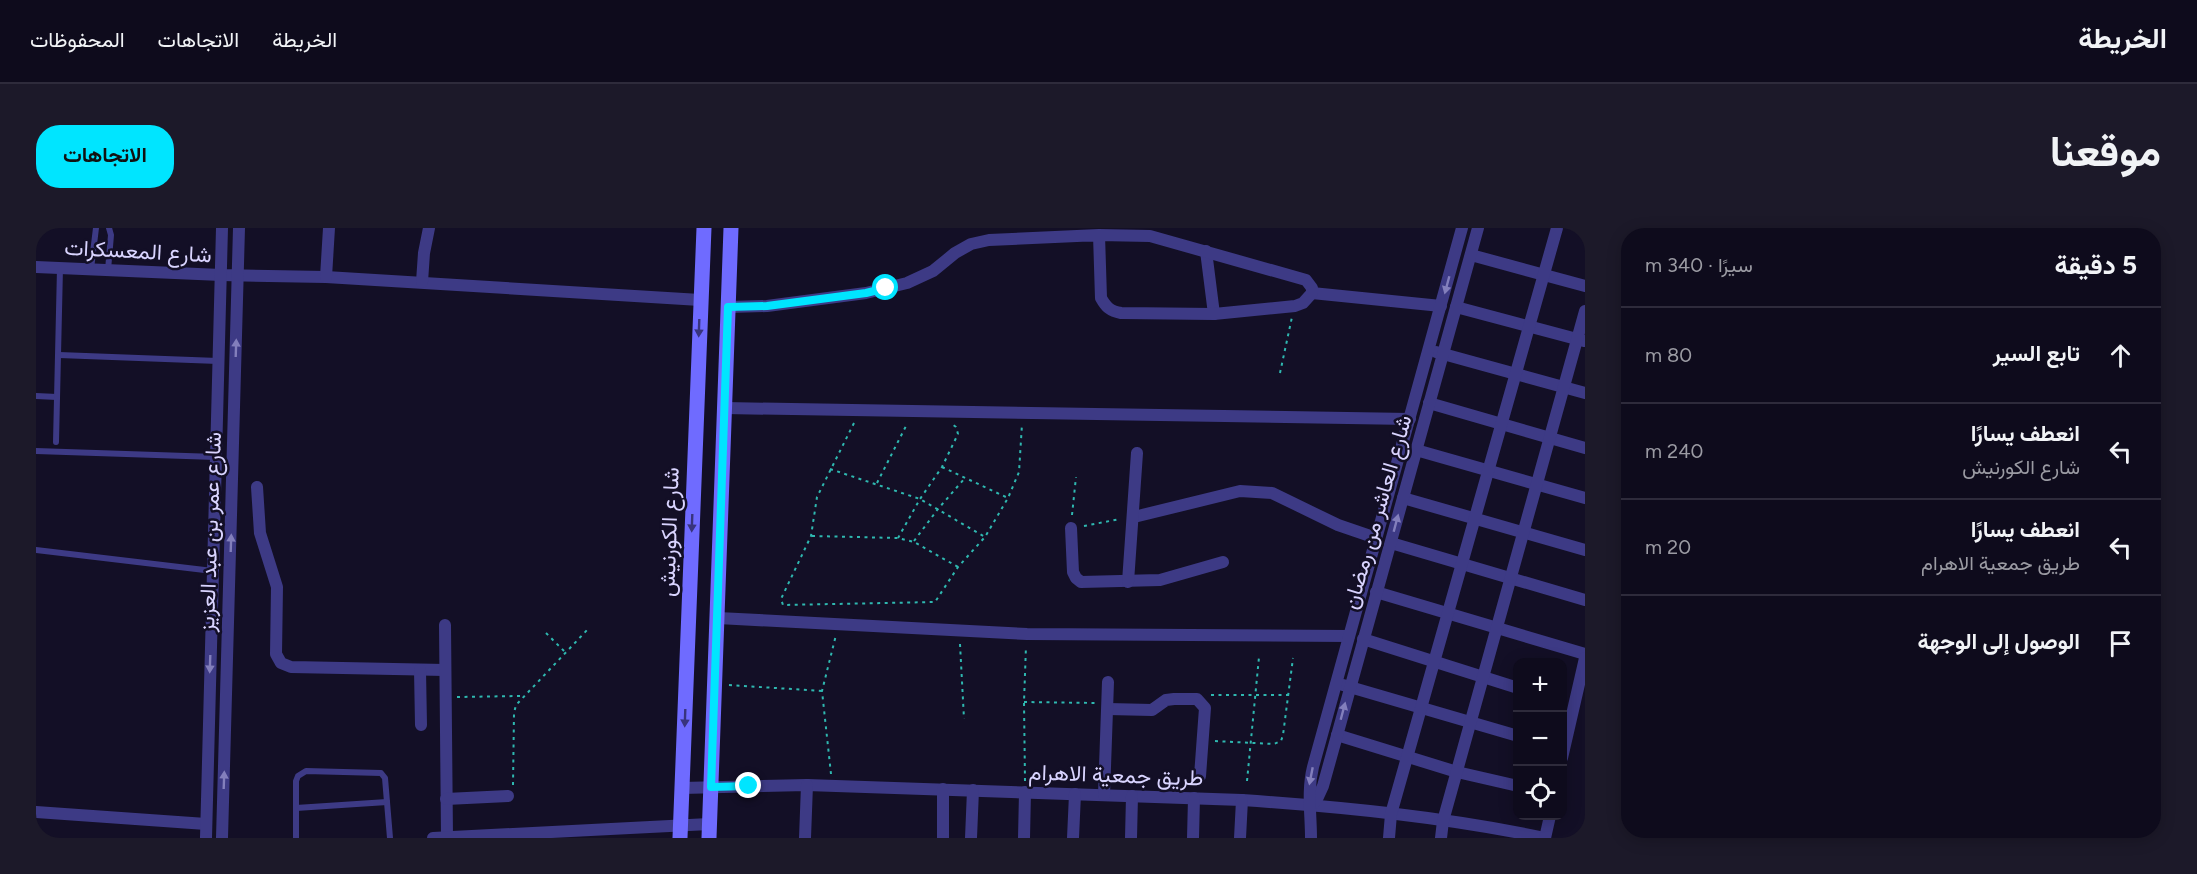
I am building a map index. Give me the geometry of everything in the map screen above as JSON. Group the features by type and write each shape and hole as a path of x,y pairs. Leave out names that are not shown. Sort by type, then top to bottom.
{"main road":[{"name":"شارع الكورنيش","path":"681,832 704,228"},
{"path":"709,831 731,228"},
{"path":"702,266 729,268"},
{"path":"700,300 728,307"}],"street":[{"name":"شارع عمر بن عبد العزيز","path":"206,838 222,228"},
{"name":"شارع عمر بن عبد العزيز","path":"222,838 239,228"},
{"path":"326,277 329,228"},
{"path":"422,282 429,228"},
{"name":"شارع العاشر من رمضان","path":"1311,838 1310,781 1462,228"},
{"name":"شارع العاشر من رمضان","path":"1312,805 1321,793 1478,228"},
{"path":"1389,838 1391,813 1557,228"},
{"path":"728,307 767,306 866,293 907,283 933,270 971,244 989,240 1099,235 1150,236 1206,251 1306,280 1312,288 1312,293 1303,303 1295,306 1214,314 1121,313 1105,307 1101,298 1099,235"},
{"path":"1206,251 1214,314"},
{"path":"1471,255 1585,286"},
{"name":"شارع المعسكرات","path":"36,267 326,277 700,300"},
{"path":"1312,293 1441,306"},
{"path":"1456,307 1581,340"},
{"path":"1441,838 1443,820 1523,532 1564,387 1581,340 1585,311"},
{"path":"1429,350 1585,393"},
{"path":"1429,403 1585,448"},
{"path":"725,408 1410,419"},
{"path":"1416,450 1585,498"},
{"path":"1128,582 1137,453"},
{"path":"257,487 260,533 277,587 276,654 281,663 291,667 445,670"},
{"path":"1134,517 1240,491 1258,491 1272,493 1338,525 1376,538"},
{"path":"1403,498 1585,550"},
{"path":"1071,528 1072,572 1082,582 1160,580 1223,562"},
{"path":"1390,543 1585,600"},
{"path":"213,571 230,571"},
{"path":"1376,592 1585,656 1568,704"},
{"path":"718,618 1027,634 1349,636"},
{"path":"445,625 447,837"},
{"path":"1363,639 1513,686"},
{"path":"420,670 421,725"},
{"path":"1104,795 1108,682"},
{"path":"1336,683 1513,735"},
{"path":"1108,706 1152,710 1170,699 1197,699 1201,702 1205,708 1200,776"},
{"path":"1337,735 1457,772 1513,785"},
{"path":"806,838 807,785"},
{"name":"طريق جمعية الاهرام","path":"682,788 807,785 1242,800 1391,813 1489,826 1545,838"},
{"path":"943,789 943,838"},
{"path":"971,838 973,790"},
{"path":"1024,838 1025,792"},
{"path":"1073,838 1075,794"},
{"path":"446,800 508,796"},
{"path":"1131,838 1132,796"},
{"path":"1193,838 1194,798"},
{"path":"1240,838 1242,800"},
{"path":"36,812 206,824"},
{"path":"1545,838 1549,820"},
{"path":"433,838 709,831"}],"lane":[{"path":"91,269 96,228"},
{"path":"108,270 111,235 109,228"},
{"path":"57,442 60,268"},
{"path":"59,355 219,361"},
{"path":"36,396 57,397"},
{"path":"36,451 216,457"},
{"path":"36,550 213,571"},
{"path":"296,838 296,781 298,776 306,771 378,771 385,778 390,838"},
{"path":"296,808 387,802"}],"path":[{"path":"1280,373 1295,306"},
{"path":"856,419 817,497 811,536 781,599 783,605 930,603 938,599 958,567 985,537 1008,498 1019,472 1023,413"},
{"path":"877,484 911,416"},
{"path":"898,538 942,467 958,434 956,427 951,424"},
{"path":"942,467 1008,498"},
{"path":"831,470 921,499 985,537"},
{"path":"1076,477 1071,528 1134,517"},
{"path":"914,542 965,478"},
{"path":"811,536 898,538 914,542 958,567"},
{"path":"832,786 822,691 838,626"},
{"path":"508,796 513,791 516,705 522,696 589,628"},
{"path":"959,631 964,719"},
{"path":"546,633 566,653"},
{"path":"1025,792 1024,702 1027,634"},
{"path":"1247,781 1259,657"},
{"path":"1203,740 1274,744 1281,741 1293,658"},
{"path":"715,684 822,691"},
{"path":"1201,702 1216,694 1288,695"},
{"path":"445,697 522,696"},
{"path":"1024,702 1108,706"}],"route":[{"path":"749,786 711,787 728,307 767,306 866,293 886,288"}]}
